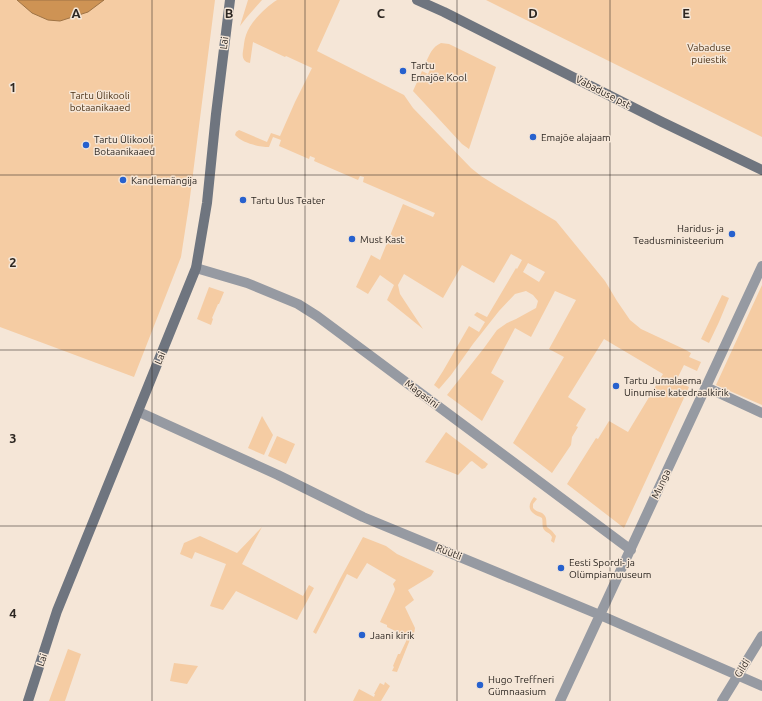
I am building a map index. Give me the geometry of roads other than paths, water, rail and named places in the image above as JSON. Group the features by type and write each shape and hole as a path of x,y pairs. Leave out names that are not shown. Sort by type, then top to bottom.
{"main road":[{"name":"Lai","path":"28,701 58,611 196,268 207,203 215,120 230,0"},
{"name":"Vabaduse pst","path":"417,0 762,170"},
{"name":"Vabaduse pst","path":"425,0 444,12"}],"street":[{"name":"Munga","path":"560,701 762,266"},
{"name":"Magasini","path":"196,268 247,283 298,304 317,316 631,550"},
{"path":"706,387 762,413"},
{"name":"Rüütli","path":"139,412 278,475 363,517 600,615 762,686"},
{"name":"Gildi","path":"722,701 762,636"}],"place":[{"name":"Tartu Emajõe Kool","path":"403,71"},
{"name":"Emajõe alajaam","path":"533,137"},
{"name":"Tartu Ülikooli Botaanikaaed","path":"86,145"},
{"name":"Kandlemängija","path":"123,180"},
{"name":"Tartu Uus Teater","path":"243,200"},
{"name":"Haridus- ja Teadusministeerium","path":"732,234"},
{"name":"Must Kast","path":"352,239"},
{"name":"Tartu Jumalaema Uinumise katedraalkirik","path":"616,386"},
{"name":"Eesti Spordi- ja Olümpiamuuseum","path":"561,568"},
{"name":"Jaani kirik","path":"362,635"},
{"name":"Hugo Treffneri Gümnaasium","path":"480,685"}],"park label":[{"name":"Vabaduse puiestik","path":"709,52"},
{"name":"Tartu Ülikooli botaanikaaed","path":"100,100"}]}
